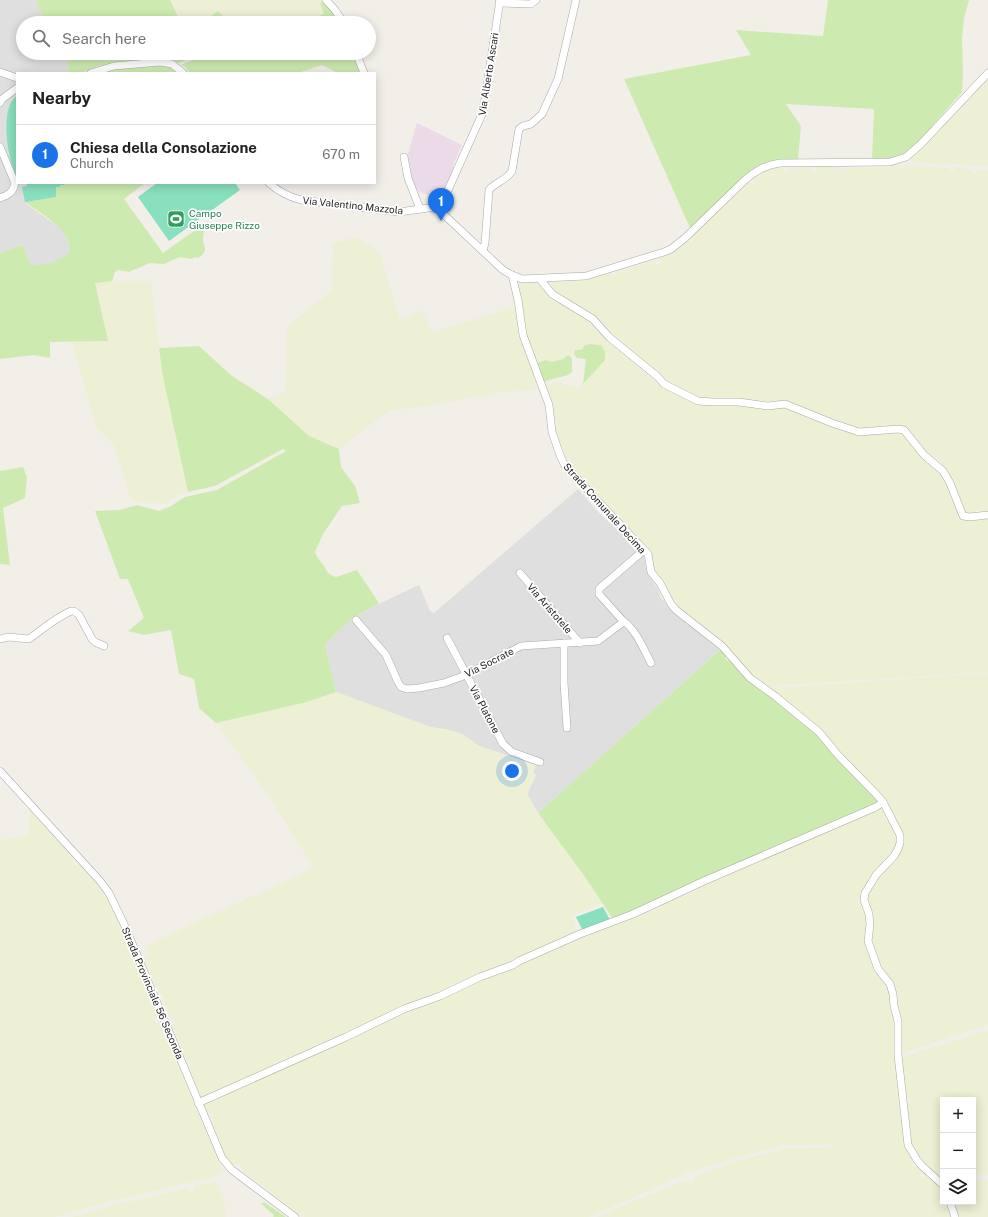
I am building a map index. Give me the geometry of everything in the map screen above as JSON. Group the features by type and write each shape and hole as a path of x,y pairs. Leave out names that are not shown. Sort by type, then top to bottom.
{"street":[{"path":"326,0 340,16"},
{"path":"499,1 532,4 536,0"},
{"path":"483,251 485,243 488,190 492,186 505,180 512,171 520,129 534,121 542,114 558,79 576,0"},
{"name":"Via Alberto Ascari","path":"440,211 483,112 499,1"},
{"path":"359,60 364,72"},
{"path":"94,72 114,66 160,62 172,64 182,72"},
{"path":"0,72 16,78"},
{"path":"440,211 503,270 512,276 522,279 586,276 671,249 685,238 746,179 755,172 770,165 780,163 878,163 899,160 913,152 988,73"},
{"path":"0,103 2,99 16,89"},
{"path":"0,147 15,183 14,190 8,195 0,198"},
{"path":"404,157 408,178 420,209"},
{"name":"Via Valentino Mazzola","path":"270,184 290,198 301,200 390,212 406,212 434,208 440,211"},
{"name":"Strada Comunale Decima","path":"512,276 518,300 523,335 549,405 552,432 564,464 648,554 651,572 660,583 671,604 676,610 722,646 750,678 776,696 819,732 838,755 883,802 900,835 900,843 894,856 876,876 865,893 864,900 869,914 870,925 868,941 878,969 890,984 893,994 894,1006 898,1021 900,1084 905,1112 908,1145 917,1160 940,1182"},
{"path":"540,279 552,294 593,319 609,337 658,377 664,384 698,400 712,402 739,402 768,406 785,404 859,432 898,429 904,430 924,455 943,471 950,483 963,516 970,517 988,515"},
{"path":"644,550 598,591 622,621 627,623 643,646 651,663"},
{"name":"Via Aristotele","path":"520,573 580,643"},
{"path":"0,639 8,637 29,640 52,621 60,616 74,611 79,615 92,639 104,646"},
{"name":"Via Socrate","path":"356,620 386,655 401,687 406,688 419,688 466,675 521,646 598,641 622,623 622,621"},
{"name":"Via Platone","path":"447,638 503,744 512,752 540,762"},
{"path":"564,643 564,683 567,728"},
{"name":"Strada Provinciale 56 Seconda","path":"0,771 109,892 136,949 217,1149 226,1165 295,1217"},
{"path":"198,1103 346,1037 404,1009 440,996 480,977 513,965 580,934 633,914 704,881 876,807 883,802"},
{"path":"951,1205 954,1217"}],"shaded area":[{"path":"0,0 36,0 42,16 16,16 16,60 67,60 69,72 16,72 16,184 63,184 60,187 56,197 25,203 63,230 70,247 69,253 54,262 44,265 31,265 22,245 0,253"},
{"path":"417,123 462,145 453,165 455,168 441,199 437,199 416,190 411,178 407,157"},
{"path":"578,489 600,514 638,548 644,557 647,573 658,589 661,598 674,612 720,650 538,813 527,794 536,775 533,773 535,765 479,746 462,734 430,727 336,692 325,644 351,619 374,606 419,585 430,611 434,613"}],"green space":[{"path":"36,0 170,0 178,16 42,16"},
{"path":"170,0 321,0 322,2 320,3 324,14 319,16 223,16 218,11 209,16 178,16"},
{"path":"828,0 969,0 964,18 962,39 962,92 914,147 904,155 887,160 872,160 874,109 786,104 801,126 798,159 774,161 752,169 690,228 624,79 751,55 736,30 823,36"},
{"path":"322,2 334,11 337,16 319,16 324,14 320,3"},
{"path":"218,11 223,16 210,16"},
{"path":"67,60 148,60 115,62 84,72 69,72"},
{"path":"173,60 186,60 178,63"},
{"path":"193,60 355,60 360,72 336,72 322,65 301,72 189,72 181,65"},
{"path":"158,65 170,67 177,72 102,72"},
{"path":"988,77 988,166 911,162 911,158 926,145"},
{"path":"16,97 16,175 10,157 6,132 8,110 12,101"},
{"path":"901,164 904,170 907,166 949,168 951,172 954,172 954,167 972,170 973,174 976,173 977,170 988,171 988,513 981,513 979,511 976,511 975,513 965,512 946,469 939,461 925,451 911,432 905,428 872,428 872,426 868,427 868,429 859,429 838,423 798,405 782,401 768,403 703,398 686,392 667,381 626,348 597,318 557,294 546,282 581,281 610,274 613,276 616,272 654,261 656,265 660,264 658,258 673,253 688,240 689,243 692,242 691,237 727,203 729,205 732,204 731,200 750,181 751,183 754,182 753,177 764,170 784,168 785,171 788,171 789,168 811,167 813,172 817,172 817,167 831,166 833,170 835,170 837,167 842,167 843,170 848,168 888,167"},
{"path":"27,184 64,184 60,185 60,187 56,187 56,197 25,202 22,187 27,186"},
{"path":"144,184 124,199 163,253 208,221 203,236 205,251 198,258 196,257 191,259 180,257 164,264 150,263 129,272 118,270 115,272 112,281 95,283 108,341 50,342 50,358 34,355 0,359 0,253 22,245 31,265 51,262 69,253 69,245 61,230 47,217 25,202 56,197 56,187 64,185"},
{"name":"Campo Giuseppe Rizzo","path":"156,184 236,184 240,190 169,241 138,197"},
{"path":"356,237 380,252 400,320 422,310 432,332 515,307 519,332 517,332 518,336 521,337 537,382 535,383 537,390 497,392 484,397 468,397 452,402 389,411 339,449 309,436 268,399 285,392 287,326 332,290 333,243"},
{"path":"112,281 151,281 163,377 188,492 177,495 168,502 160,505 159,501 154,504 131,500 114,445 96,427 72,342 108,341 95,283"},
{"path":"521,282 537,283 552,300 567,307 589,321 607,340 664,389 701,405 738,405 757,408 758,410 760,408 790,408 857,434 904,434 945,478 959,514 988,518 988,672 790,685 784,683 782,686 765,686 751,675 737,659 736,653 734,654 704,629 706,627 704,625 700,626 677,609 653,571 648,551 570,466 572,463 571,459 566,458 555,429 558,427 554,416 552,397 546,388 558,380 566,385 579,388 605,360 596,345 586,344 582,350 575,350 574,354 568,355 563,359 537,363 528,343 523,323 519,286"},
{"path":"585,345 601,345 605,352 605,360 583,384 586,359 577,358 574,354 575,350 582,350"},
{"path":"199,346 232,376 268,399 309,436 339,449 341,467 355,486 360,503 342,506 323,534 315,552 327,572 332,576 336,577 357,570 379,603 351,619 325,644 336,692 307,702 216,723 199,708 194,679 179,674 171,630 144,635 128,631 144,618 128,579 120,579 95,511 120,510 137,505 159,511 171,506 185,497 217,490 286,451 283,449 215,486 188,492 163,377 159,348"},
{"path":"568,355 572,358 572,372 568,375 543,381 537,363 546,360 551,362 563,359"},
{"path":"23,467 27,477 25,498 3,508 10,565 0,564 0,471"},
{"path":"720,650 728,656 725,658 728,661 731,660 817,734 879,801 874,806 613,919 585,877 538,813"},
{"path":"988,673 988,1025 955,1036 953,1035 905,1052 900,1049 901,1028 882,970 883,969 881,965 879,965 872,948 865,898 878,877 897,857 902,832 884,797 838,750 824,734 826,733 824,730 821,731 771,690 772,688"},
{"path":"336,692 430,727 462,734 479,746 536,765 533,773 536,775 527,794 538,813 585,877 602,903 571,916 579,933 562,940 560,937 556,943 455,986 454,983 450,984 451,989 201,1099 187,1065 191,1064 190,1060 187,1061 172,1026 174,1019 170,1019 162,999 164,997 162,994 159,994 145,958 149,954 148,950 144,946 314,868 270,798 216,723 307,702"},
{"path":"881,806 886,814 884,816 886,820 889,820 898,840 891,854 873,875 861,897 857,901 858,903 861,902 864,909 868,922 875,970 888,987 897,1026 898,1081 896,1086 898,1087 904,1142 913,1159 911,1163 914,1166 917,1165 923,1172 920,1175 923,1179 927,1176 940,1187 940,1200 938,1201 940,1205 947,1205 951,1217 598,1217 688,1180 690,1183 694,1182 694,1177 731,1163 784,1149 832,1147 832,1143 818,1145 780,1145 775,1148 745,1155 687,1173 589,1217 304,1217 242,1172 242,1166 239,1164 232,1166 224,1153 213,1125 213,1114 207,1112 203,1104 436,1001 475,981 522,964 522,961 657,909 676,895 687,896 720,877"},
{"path":"29,808 74,859 73,862 75,865 80,865 97,885 112,906 157,1014 154,1019 155,1023 162,1025 221,1167 220,1174 54,1217 0,1217 0,840 29,835"},
{"path":"603,907 610,920 583,931 576,917"},
{"path":"988,1030 988,1175 976,1175 976,1097 940,1097 940,1177 922,1162 911,1144 907,1105 911,1099 904,1093 901,1059 903,1057"},
{"path":"976,1180 988,1180 988,1217 957,1217 953,1205 976,1205"},
{"path":"216,1182 224,1198 226,1217 71,1217 114,1205 188,1188 189,1192 193,1192 194,1186"},
{"path":"264,1202 286,1217 273,1217 274,1215 261,1204"}],"place":[{"name":"Campo Giuseppe Rizzo","path":"176,219"},
{"name":"Chiesa della Consolazione","path":"441,221"}]}
